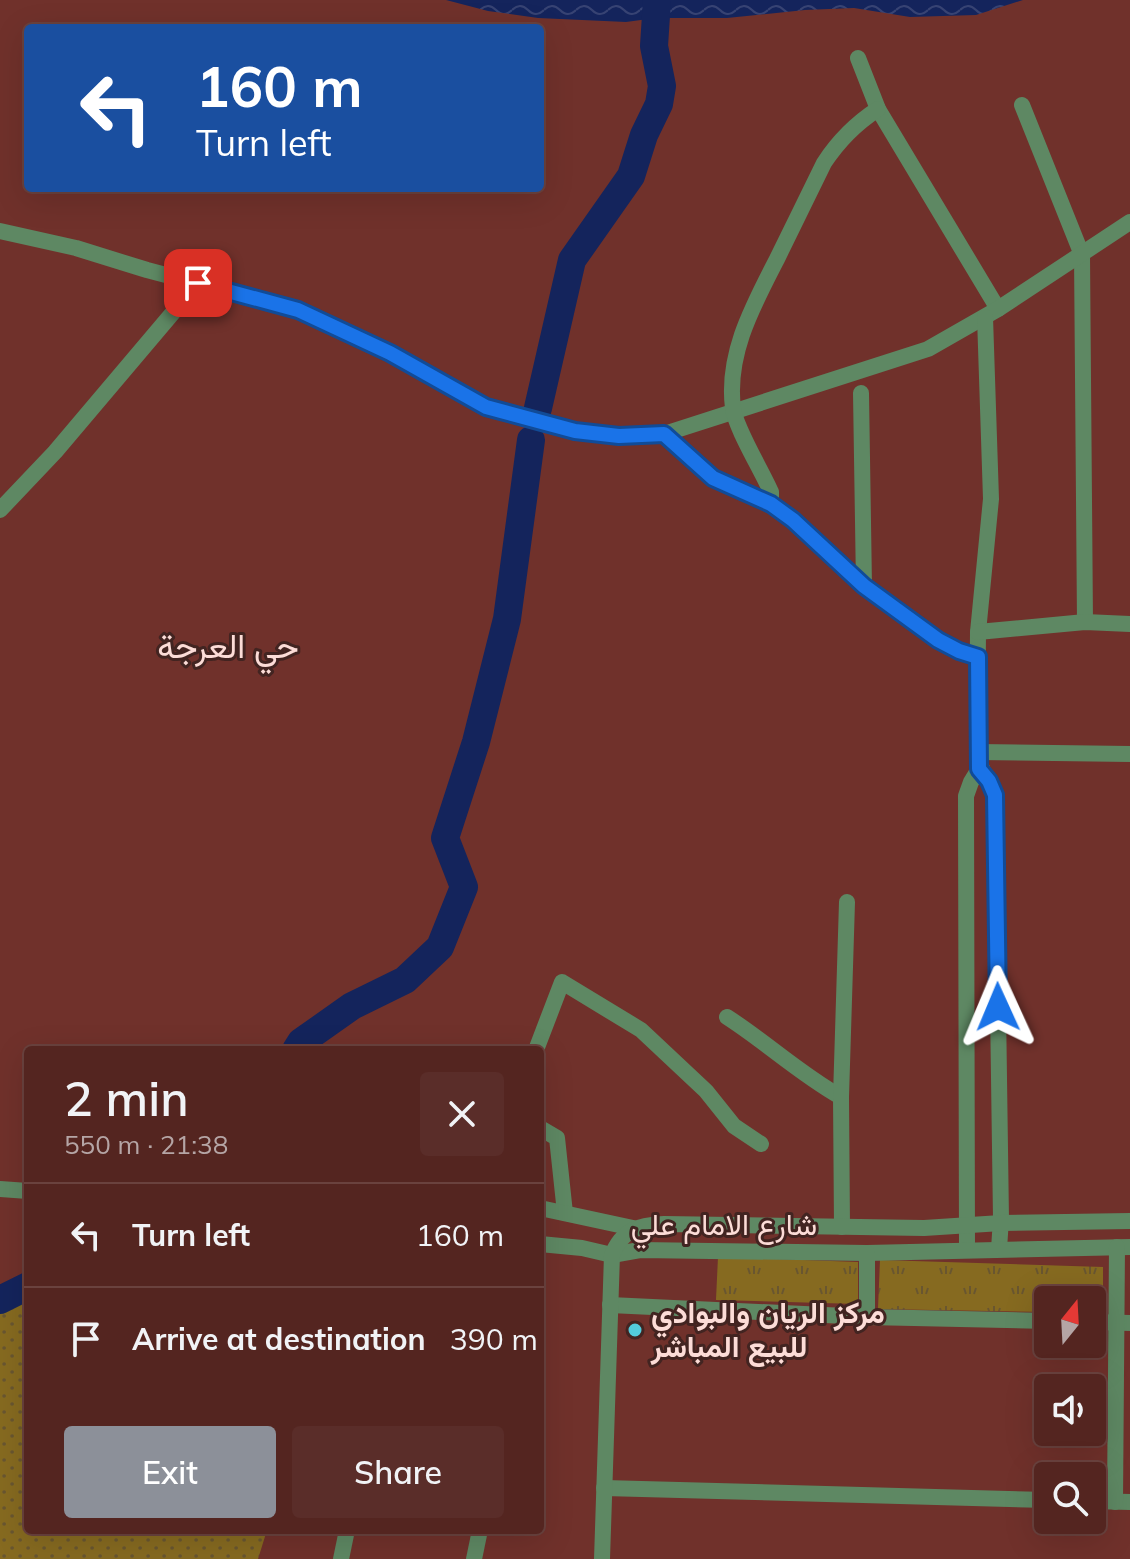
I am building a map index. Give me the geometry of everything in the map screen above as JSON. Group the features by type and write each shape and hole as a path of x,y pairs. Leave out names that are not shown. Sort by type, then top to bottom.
{"street":[{"path":"858,58 878,109 992,313 991,499 978,632 977,752 979,769 995,795 999,1249"},
{"path":"1022,105 1082,255 1085,622"},
{"path":"771,504 771,492 733,411 732,382 736,356 756,301 824,163 855,125 878,109"},
{"path":"0,231 76,248 298,310 390,353 486,407 575,431 619,436 664,434 928,349 992,313 1130,222"},
{"path":"0,510 55,452 198,283"},
{"path":"861,393 864,586"},
{"path":"664,434 713,478 771,504 793,520 864,586 938,640 978,657"},
{"path":"978,632 1085,622 1130,624"},
{"path":"977,752 1130,754"},
{"path":"967,1250 966,796 979,769"},
{"path":"842,1227 841,1097 847,902"},
{"path":"538,1046 562,982 641,1030 706,1091 734,1126 761,1144"},
{"path":"727,1017 767,1043 809,1079 841,1097"},
{"path":"544,1130 557,1138 565,1213"},
{"path":"0,1189 24,1191"},
{"path":"544,1209 633,1228"},
{"name":"شارع الامام علي","path":"612,1255 620,1240 633,1228 664,1224 842,1227 1130,1221"},
{"path":"544,1244 612,1255 602,1559"},
{"path":"1123,1247 1123,1502"},
{"name":"شارع الامام علي","path":"612,1255 640,1250 867,1253 1123,1247"},
{"path":"867,1253 867,1317"},
{"path":"610,1305 867,1317 1034,1321"},
{"path":"604,1488 1034,1500"},
{"path":"341,1559 346,1534"},
{"path":"474,1559 479,1534"}],"green space":[{"path":"718,1257 858,1262 858,1304 716,1300"},
{"path":"880,1260 1103,1267 1103,1286 1034,1286 1034,1312 878,1309"},
{"path":"24,1288 24,1534 266,1534 258,1559 0,1559 0,1300"}],"water":[{"path":"446,0 1023,0 976,15 910,17 854,8 626,22 538,18 488,11"}],"waterway":[{"path":"538,408 572,260 631,176 644,135 659,104 662,86 654,46 657,0"},
{"path":"298,1046 352,1006 405,980 440,947 464,887 445,838 476,742 507,619 531,440"},
{"path":"0,1300 24,1288"}],"place":[{"name":"مركز الريان والبوادي للبيع المباشر","path":"635,1330"}],"district":[{"name":"حي العرجة","path":"228,646"}],"route":[{"path":"198,283 298,310 390,353 486,407 575,431 619,436 664,434 713,478 771,504 793,520 864,586 938,640 978,657 979,769 995,795 998,1007"}]}
